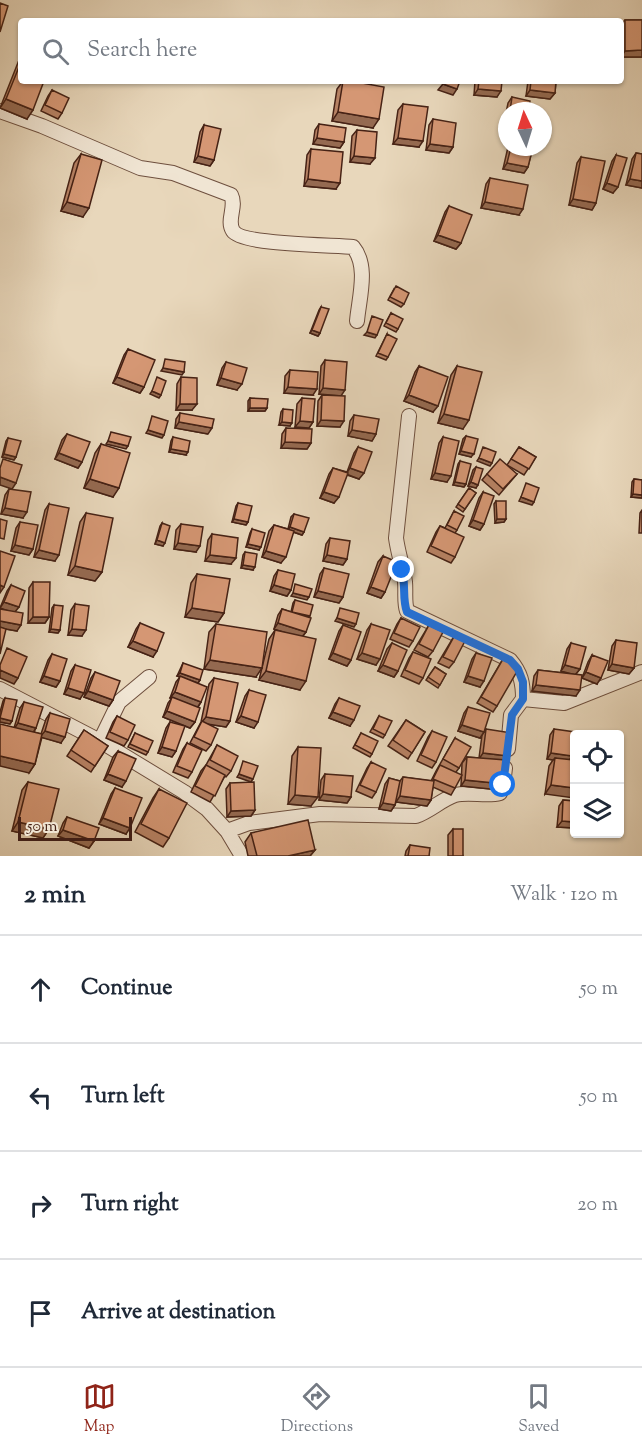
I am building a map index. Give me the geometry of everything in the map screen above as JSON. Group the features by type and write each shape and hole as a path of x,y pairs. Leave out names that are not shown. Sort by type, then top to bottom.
{"street":[{"path":"0,111 42,126 140,168 173,173 231,195 234,200 230,221 232,229 239,236 286,244 353,247 360,255 362,268 357,321"},
{"path":"226,831 249,823 311,815 346,813 416,816 457,794 493,795 500,793 512,715 523,699 523,682 518,669 510,660 407,612 405,606 405,581 396,538 409,416"},
{"path":"523,699 564,703 642,672"},
{"path":"100,741 119,702 149,677"},
{"path":"0,689 100,741 184,792 207,809 226,831 242,856"}],"building":[{"path":"0,3 8,6 0,32"},
{"path":"625,20 642,20 642,50 625,51"},
{"path":"18,69 18,84 43,84 33,110 6,99"},
{"path":"343,84 368,84 384,87 379,119 338,112"},
{"path":"443,84 459,84 457,89"},
{"path":"479,84 502,84 501,91 478,89"},
{"path":"531,84 556,84 555,93 530,90"},
{"path":"52,90 69,98 62,113 45,105"},
{"path":"512,97 530,101 530,102 511,102"},
{"path":"403,104 428,107 423,141 398,138"},
{"path":"433,119 456,123 453,147 430,144"},
{"path":"319,124 346,128 344,142 317,138"},
{"path":"204,125 221,129 214,160 198,156"},
{"path":"357,130 377,132 375,158 354,156"},
{"path":"311,149 343,152 340,183 308,179"},
{"path":"636,153 642,154 642,181 630,179"},
{"path":"81,154 102,160 89,208 67,202"},
{"path":"616,155 627,158 618,187 607,183"},
{"path":"509,156 531,156 528,167 507,163"},
{"path":"581,157 605,161 596,203 573,199"},
{"path":"490,178 528,185 523,209 485,202"},
{"path":"449,206 472,215 461,243 438,235"},
{"path":"396,286 409,293 404,304 390,297"},
{"path":"321,307 329,309 320,333 312,330"},
{"path":"391,313 403,319 398,329 386,323"},
{"path":"372,316 383,320 377,335 367,332"},
{"path":"387,334 397,339 388,357 378,353"},
{"path":"128,349 155,360 144,387 117,377"},
{"path":"165,359 185,362 184,372 163,368"},
{"path":"325,360 347,362 345,390 323,388"},
{"path":"226,362 247,368 242,384 221,378"},
{"path":"419,366 448,377 438,406 409,395"},
{"path":"457,366 482,372 469,420 444,414"},
{"path":"290,370 318,372 317,389 288,387"},
{"path":"157,377 166,381 161,395 152,391"},
{"path":"181,377 197,378 197,404 180,404"},
{"path":"322,395 345,396 344,421 321,420"},
{"path":"250,398 268,399 267,408 250,408"},
{"path":"302,398 315,399 313,422 300,421"},
{"path":"283,409 293,410 292,423 282,422"},
{"path":"180,413 214,419 212,428 179,422"},
{"path":"354,415 379,419 376,434 352,430"},
{"path":"152,416 168,421 164,435 148,430"},
{"path":"286,428 312,429 311,443 285,442"},
{"path":"111,432 131,437 128,446 108,441"},
{"path":"67,434 90,442 82,462 59,453"},
{"path":"466,436 478,439 474,454 461,451"},
{"path":"173,437 190,441 188,452 171,449"},
{"path":"443,437 459,441 451,476 435,473"},
{"path":"8,438 21,441 16,457 4,454"},
{"path":"101,444 130,453 119,488 90,479"},
{"path":"358,447 372,452 364,473 350,468"},
{"path":"483,447 496,452 492,463 479,458"},
{"path":"519,447 536,457 529,469 511,459"},
{"path":"3,459 22,465 16,483 0,477"},
{"path":"500,459 517,474 503,489 487,474"},
{"path":"460,461 471,464 466,484 455,482"},
{"path":"476,467 483,469 478,485 471,482"},
{"path":"333,468 348,473 339,497 324,492"},
{"path":"634,479 642,480 642,495 633,494"},
{"path":"526,483 539,488 534,502 521,497"},
{"path":"469,488 476,493 465,509 458,504"},
{"path":"9,489 31,492 27,512 5,508"},
{"path":"483,492 494,496 484,524 473,520"},
{"path":"496,501 506,501 506,519 497,519"},
{"path":"238,503 252,506 248,522 234,519"},
{"path":"49,504 69,508 59,555 39,550"},
{"path":"454,511 464,516 457,530 447,525"},
{"path":"86,513 113,518 102,572 75,566"},
{"path":"294,514 309,518 304,532 290,527"},
{"path":"0,519 7,521 4,539 0,538"},
{"path":"20,522 38,525 33,549 15,545"},
{"path":"162,523 170,526 165,543 157,540"},
{"path":"181,524 203,527 200,546 178,543"},
{"path":"274,525 294,531 286,557 266,551"},
{"path":"440,526 464,537 455,557 431,546"},
{"path":"252,529 265,533 261,547 248,544"},
{"path":"212,534 238,538 236,558 210,555"},
{"path":"330,538 350,541 347,559 327,555"},
{"path":"0,551 15,556 4,587 0,585"},
{"path":"245,552 257,554 255,567 243,565"},
{"path":"383,556 397,562 385,592 371,587"},
{"path":"324,568 349,574 343,597 318,591"},
{"path":"278,570 295,574 291,590 274,585"},
{"path":"197,574 230,579 224,613 192,608"},
{"path":"33,582 50,582 49,617 33,617"},
{"path":"295,584 312,589 309,597 293,593"},
{"path":"11,585 25,591 19,607 4,602"},
{"path":"295,600 313,605 310,616 292,612"},
{"path":"75,604 89,606 86,630 72,629"},
{"path":"54,605 63,606 60,630 51,629"},
{"path":"340,608 359,613 356,624 337,618"},
{"path":"0,609 23,613 21,625 0,621"},
{"path":"282,609 311,618 306,632 278,623"},
{"path":"401,618 420,627 413,641 394,633"},
{"path":"140,623 164,633 157,651 133,641"},
{"path":"216,624 267,632 262,668 210,660"},
{"path":"371,624 390,630 380,659 362,653"},
{"path":"343,625 361,632 351,660 333,653"},
{"path":"429,625 443,632 433,651 419,644"},
{"path":"0,627 6,629 0,654"},
{"path":"275,630 316,639 306,681 266,671"},
{"path":"456,633 466,639 454,662 443,657"},
{"path":"616,640 637,643 634,668 612,664"},
{"path":"392,643 407,650 398,671 383,665"},
{"path":"571,643 586,647 580,669 565,665"},
{"path":"7,648 27,657 18,678 0,670"},
{"path":"413,652 431,659 423,678 405,670"},
{"path":"476,653 492,658 484,681 468,676"},
{"path":"52,654 67,659 60,681 44,676"},
{"path":"592,655 608,661 601,678 586,672"},
{"path":"503,659 519,668 497,706 481,697"},
{"path":"183,663 203,670 200,680 180,673"},
{"path":"75,665 91,670 84,693 68,688"},
{"path":"435,667 446,674 440,685 428,677"},
{"path":"538,670 582,675 580,690 536,685"},
{"path":"95,672 120,681 113,700 88,691"},
{"path":"180,676 207,687 201,702 175,692"},
{"path":"214,678 238,683 230,721 206,717"},
{"path":"249,690 266,695 258,722 241,716"},
{"path":"172,697 200,708 195,722 167,711"},
{"path":"5,698 17,700 12,721 0,718"},
{"path":"339,698 360,706 354,720 333,712"},
{"path":"24,702 43,707 36,728 18,723"},
{"path":"468,707 490,713 484,732 462,725"},
{"path":"50,713 70,719 65,737 45,731"},
{"path":"117,716 135,725 128,740 110,732"},
{"path":"379,716 392,721 385,735 373,729"},
{"path":"406,720 425,732 412,753 393,740"},
{"path":"202,721 218,729 211,745 194,737"},
{"path":"170,722 185,726 176,751 162,747"},
{"path":"0,724 42,734 35,764 0,756"},
{"path":"486,729 511,733 508,756 483,753"},
{"path":"554,729 570,731 570,756 551,753"},
{"path":"84,730 108,746 95,766 71,750"},
{"path":"432,731 447,737 436,762 421,755"},
{"path":"135,733 153,741 148,752 130,744"},
{"path":"361,733 378,741 372,754 355,745"},
{"path":"455,738 471,747 459,768 443,759"},
{"path":"187,743 202,750 192,772 177,766"},
{"path":"217,745 238,756 231,771 210,760"},
{"path":"298,747 321,748 318,797 295,795"},
{"path":"118,751 136,759 126,781 108,774"},
{"path":"467,757 506,760 504,784 465,780"},
{"path":"555,758 570,760 570,787 551,785"},
{"path":"243,761 258,766 253,779 239,774"},
{"path":"371,762 386,769 376,792 360,785"},
{"path":"206,765 225,775 215,796 195,786"},
{"path":"440,765 462,775 455,788 433,779"},
{"path":"325,774 353,776 351,797 323,794"},
{"path":"403,777 434,781 431,800 400,796"},
{"path":"389,778 400,781 395,805 383,803"},
{"path":"28,782 59,789 49,829 18,822"},
{"path":"254,782 255,810 231,811 230,783"},
{"path":"115,788 142,798 130,828 103,818"},
{"path":"159,789 187,803 169,838 141,824"},
{"path":"563,800 570,801 570,822 562,821"},
{"path":"67,817 99,828 94,841 63,830"},
{"path":"308,820 315,850 288,856 257,856 251,833"},
{"path":"453,829 463,829 463,856 453,856"},
{"path":"410,845 430,848 429,856 408,856"}],"route":[{"path":"402,570 407,612 510,660 518,669 523,682 523,699 512,715 503,785"}]}
